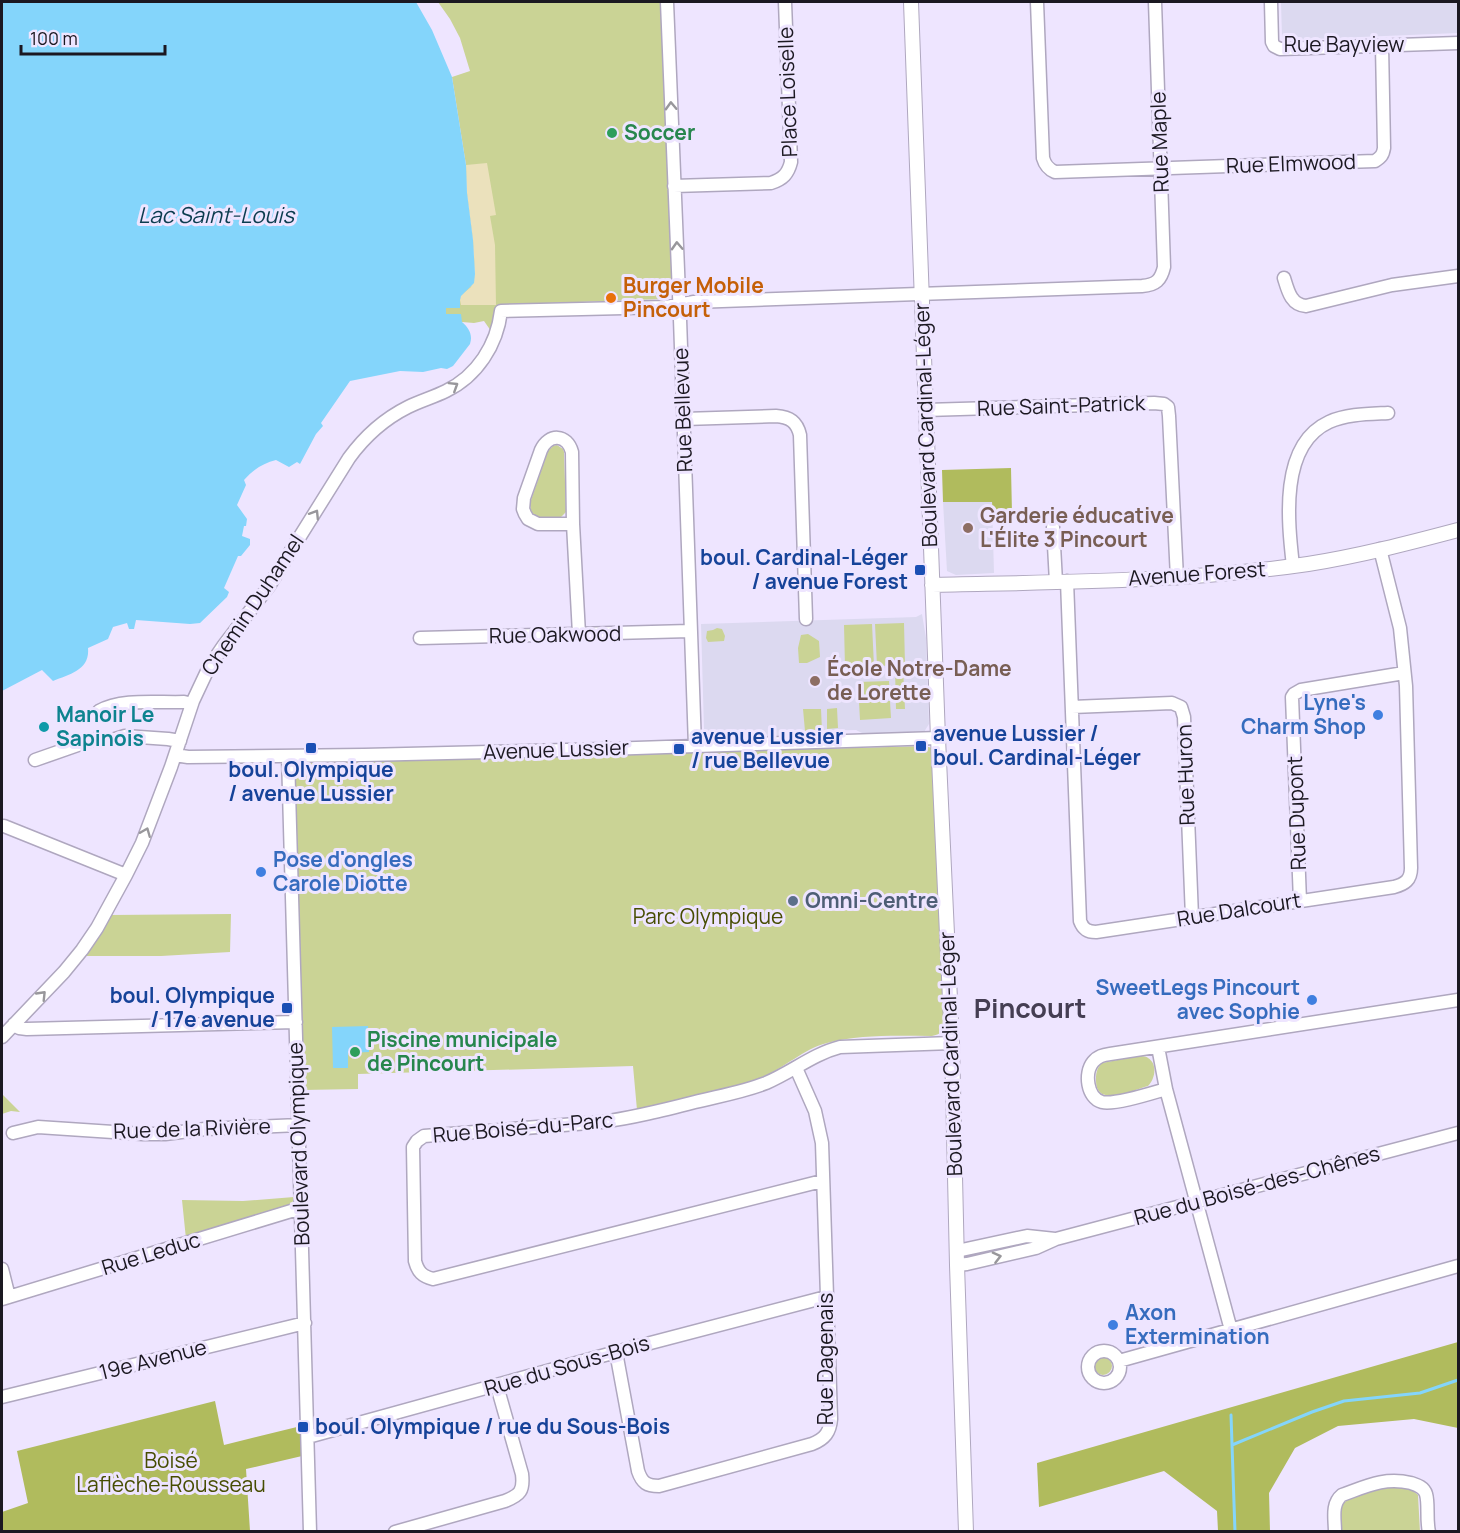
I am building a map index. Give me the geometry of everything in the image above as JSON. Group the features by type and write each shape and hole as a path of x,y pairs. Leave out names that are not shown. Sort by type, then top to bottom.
{"street":[{"name":"Rue Bellevue","path":"667,2 680,304 694,746"},
{"name":"Place Loiselle","path":"674,186 771,183 785,176 789,170 791,162 785,2"},
{"name":"Boulevard Cardinal-Léger","path":"911,2 938,738 952,1043 966,1532"},
{"path":"1037,2 1045,164 1054,172 1160,168"},
{"name":"Rue Maple","path":"922,294 1142,286 1158,282 1164,267 1155,2"},
{"name":"Rue Bayview","path":"1270,2 1272,42 1280,49 1458,43"},
{"name":"Rue Elmwood","path":"1160,168 1375,161 1383,154 1384,148 1382,46"},
{"path":"1284,279 1294,302 1306,306 1392,285 1458,276"},
{"path":"680,304 922,294"},
{"name":"Chemin Duhamel","path":"2,1037 82,950 126,875 146,833 201,682 214,659 269,586 356,448 373,430 396,414 447,391 467,378 484,358 496,337 501,311 666,307 680,304"},
{"name":"Rue Saint-Patrick","path":"926,410 1164,404 1169,411 1177,578"},
{"path":"1293,566 1289,500 1294,468 1304,443 1319,428 1337,419 1388,413"},
{"path":"684,419 776,416 789,418 799,428 806,619"},
{"path":"573,524 538,524 528,519 523,509 524,498 543,445 555,438 563,440 570,446 572,452 579,634"},
{"name":"Rue Dalcourt","path":"1053,527 1062,581 1072,707 1080,921 1085,930 1096,933 1394,887 1402,885 1410,878 1406,686 1400,628 1380,549"},
{"name":"Avenue Forest","path":"932,585 1177,578 1293,566 1380,549 1458,530"},
{"name":"Rue Oakwood","path":"420,638 690,631"},
{"name":"Rue Dupont","path":"1300,900 1292,697 1301,690 1404,673"},
{"path":"99,711 122,703 184,702 192,704"},
{"name":"Rue Huron","path":"1072,707 1172,703 1181,708 1184,717 1192,917"},
{"path":"35,760 95,740 112,740 125,736 180,741"},
{"name":"Avenue Lussier","path":"175,755 188,758 288,756 938,738"},
{"name":"Boulevard Olympique","path":"288,756 310,1532"},
{"path":"4,826 126,875"},
{"path":"1166,1089 1101,1102 1090,1092 1089,1073 1095,1060 1110,1054 1458,1000"},
{"path":"14,1024 19,1028 27,1029 296,1022"},
{"name":"Rue Boisé-du-Parc","path":"822,1181 433,1279 417,1271 415,1262 413,1148 424,1136 625,1119 764,1083 825,1052 840,1047 952,1043"},
{"path":"1158,1047 1166,1089 1230,1330"},
{"name":"Rue Dagenais","path":"616,1352 638,1471 645,1484 659,1486 812,1443 824,1438 829,1431 831,1419 822,1151 819,1126 796,1068"},
{"name":"Rue de la Rivière","path":"13,1132 38,1127 165,1134 216,1128 299,1125"},
{"name":"Rue du Boisé-des-Chênes","path":"957,1258 1027,1236 1056,1239 1458,1133"},
{"name":"Rue Leduc","path":"5,1298 301,1208"},
{"path":"1119,1362 1458,1266"},
{"path":"2,1269 5,1298"},
{"name":"Rue du Sous-Bois","path":"308,1437 826,1297"},
{"name":"19e Avenue","path":"2,1397 304,1323"},
{"path":"395,1532 506,1502 521,1492 522,1474 497,1386"},
{"path":"1335,1532 1334,1507 1337,1498 1376,1482 1390,1480 1414,1484 1424,1489 1429,1532"}],"shaded area":[{"path":"1281,2 1458,2 1458,33 1287,40 1282,37"},
{"name":"Garderie éducative L'Élite 3 Pincourt","path":"943,502 992,502 994,573 956,575 947,571"},
{"name":"École Notre-Dame de Lorette","path":"922,614 926,638 929,724 924,732 891,734 862,733 856,730 805,731 780,739 717,741 714,732 704,729 701,624 916,617"}],"green space":[{"path":"438,2 662,2 673,283 670,292 663,299 497,305 491,331 484,321 462,322 446,314 446,308 460,300 461,295 474,283 475,274 466,165 452,77 470,71 460,38"},
{"path":"557,445 564,452 566,512 561,517 541,518 533,514 530,503 548,451"},
{"path":"1011,468 1012,513 993,514 992,502 943,502 942,470"},
{"path":"904,623 905,665 877,666 875,624"},
{"path":"872,624 874,666 845,667 844,625"},
{"path":"722,629 725,636 724,641 708,642 707,631"},
{"path":"808,634 819,641 820,657 807,663 799,663 798,648 801,635"},
{"path":"903,668 905,709 896,709 895,669"},
{"path":"889,681 890,699 859,700 858,682"},
{"path":"890,701 891,718 860,720 859,702"},
{"path":"837,708 838,728 827,729 827,709"},
{"path":"803,709 821,709 822,731 805,731"},
{"name":"Parc Olympique","path":"925,746 932,748 933,751 944,1024 939,1033 932,1036 866,1037 827,1043 762,1077 637,1110 633,1066 358,1074 358,1089 303,1090 294,776 299,766 304,763"},
{"path":"231,914 230,952 161,956 83,956 110,915"},
{"path":"1138,1056 1147,1057 1153,1064 1154,1076 1148,1086 1116,1095 1102,1094 1098,1089 1096,1074 1102,1063"},
{"path":"2,1094 20,1112 11,1111 2,1114"},
{"path":"294,1197 292,1204 288,1207 186,1239 182,1200 243,1201"},
{"path":"1458,1342 1458,1428 1414,1419 1338,1426 1295,1448 1269,1493 1270,1531 1218,1531 1217,1511 1164,1471 1039,1507 1037,1463"},
{"path":"1099,1357 1107,1357 1112,1362 1110,1373 1099,1375 1094,1370 1094,1362"},
{"name":"Boisé Laflèche-Rousseau","path":"215,1401 224,1445 301,1426 302,1456 246,1469 250,1531 2,1531 2,1512 28,1503 17,1451"},
{"path":"1395,1487 1412,1490 1418,1495 1420,1532 1342,1531 1340,1510 1344,1503 1365,1493"}],"sand":[{"path":"487,163 496,215 490,216 495,245 496,305 461,305 461,295 471,287 475,274 466,165"}],"water":[{"name":"Lac Saint-Louis","path":"2,2 416,2 432,30 452,77 466,165 475,274 474,283 461,296 460,308 446,308 446,314 461,314 462,322 471,335 470,344 453,366 423,372 400,371 350,381 321,423 323,426 316,434 300,464 297,462 289,467 276,460 271,461 258,467 244,480 246,485 237,505 247,519 242,536 250,539 250,545 241,556 238,556 224,588 229,592 227,597 200,623 136,620 134,629 129,629 127,623 113,627 108,639 88,648 86,661 78,670 53,681 42,670 2,691"},
{"path":"368,1026 369,1052 348,1053 348,1068 333,1068 332,1027"}],"waterway":[{"path":"1232,1445 1344,1401 1420,1393 1458,1380"},
{"path":"1231,1415 1235,1532"}],"place":[{"name":"Soccer","path":"612,133"},
{"name":"Burger Mobile Pincourt","path":"611,298"},
{"name":"Garderie éducative L'Élite 3 Pincourt","path":"968,528"},
{"name":"boul. Cardinal-Léger / avenue Forest","path":"920,570"},
{"name":"École Notre-Dame de Lorette","path":"815,681"},
{"name":"Lyne's Charm Shop","path":"1378,715"},
{"name":"Manoir Le Sapinois","path":"44,727"},
{"name":"avenue Lussier / boul. Cardinal-Léger","path":"921,746"},
{"name":"boul. Olympique / avenue Lussier","path":"311,748"},
{"name":"avenue Lussier / rue Bellevue","path":"679,749"},
{"name":"Pose d'ongles Carole Diotte","path":"261,872"},
{"name":"Omni-Centre","path":"793,901"},
{"name":"SweetLegs Pincourt avec Sophie","path":"1312,1000"},
{"name":"boul. Olympique / 17e avenue","path":"287,1008"},
{"name":"Piscine municipale de Pincourt","path":"355,1052"},
{"name":"Axon Extermination","path":"1113,1325"},
{"name":"boul. Olympique / rue du Sous-Bois","path":"303,1427"}],"district":[{"name":"Pincourt","path":"1030,1009"}]}
